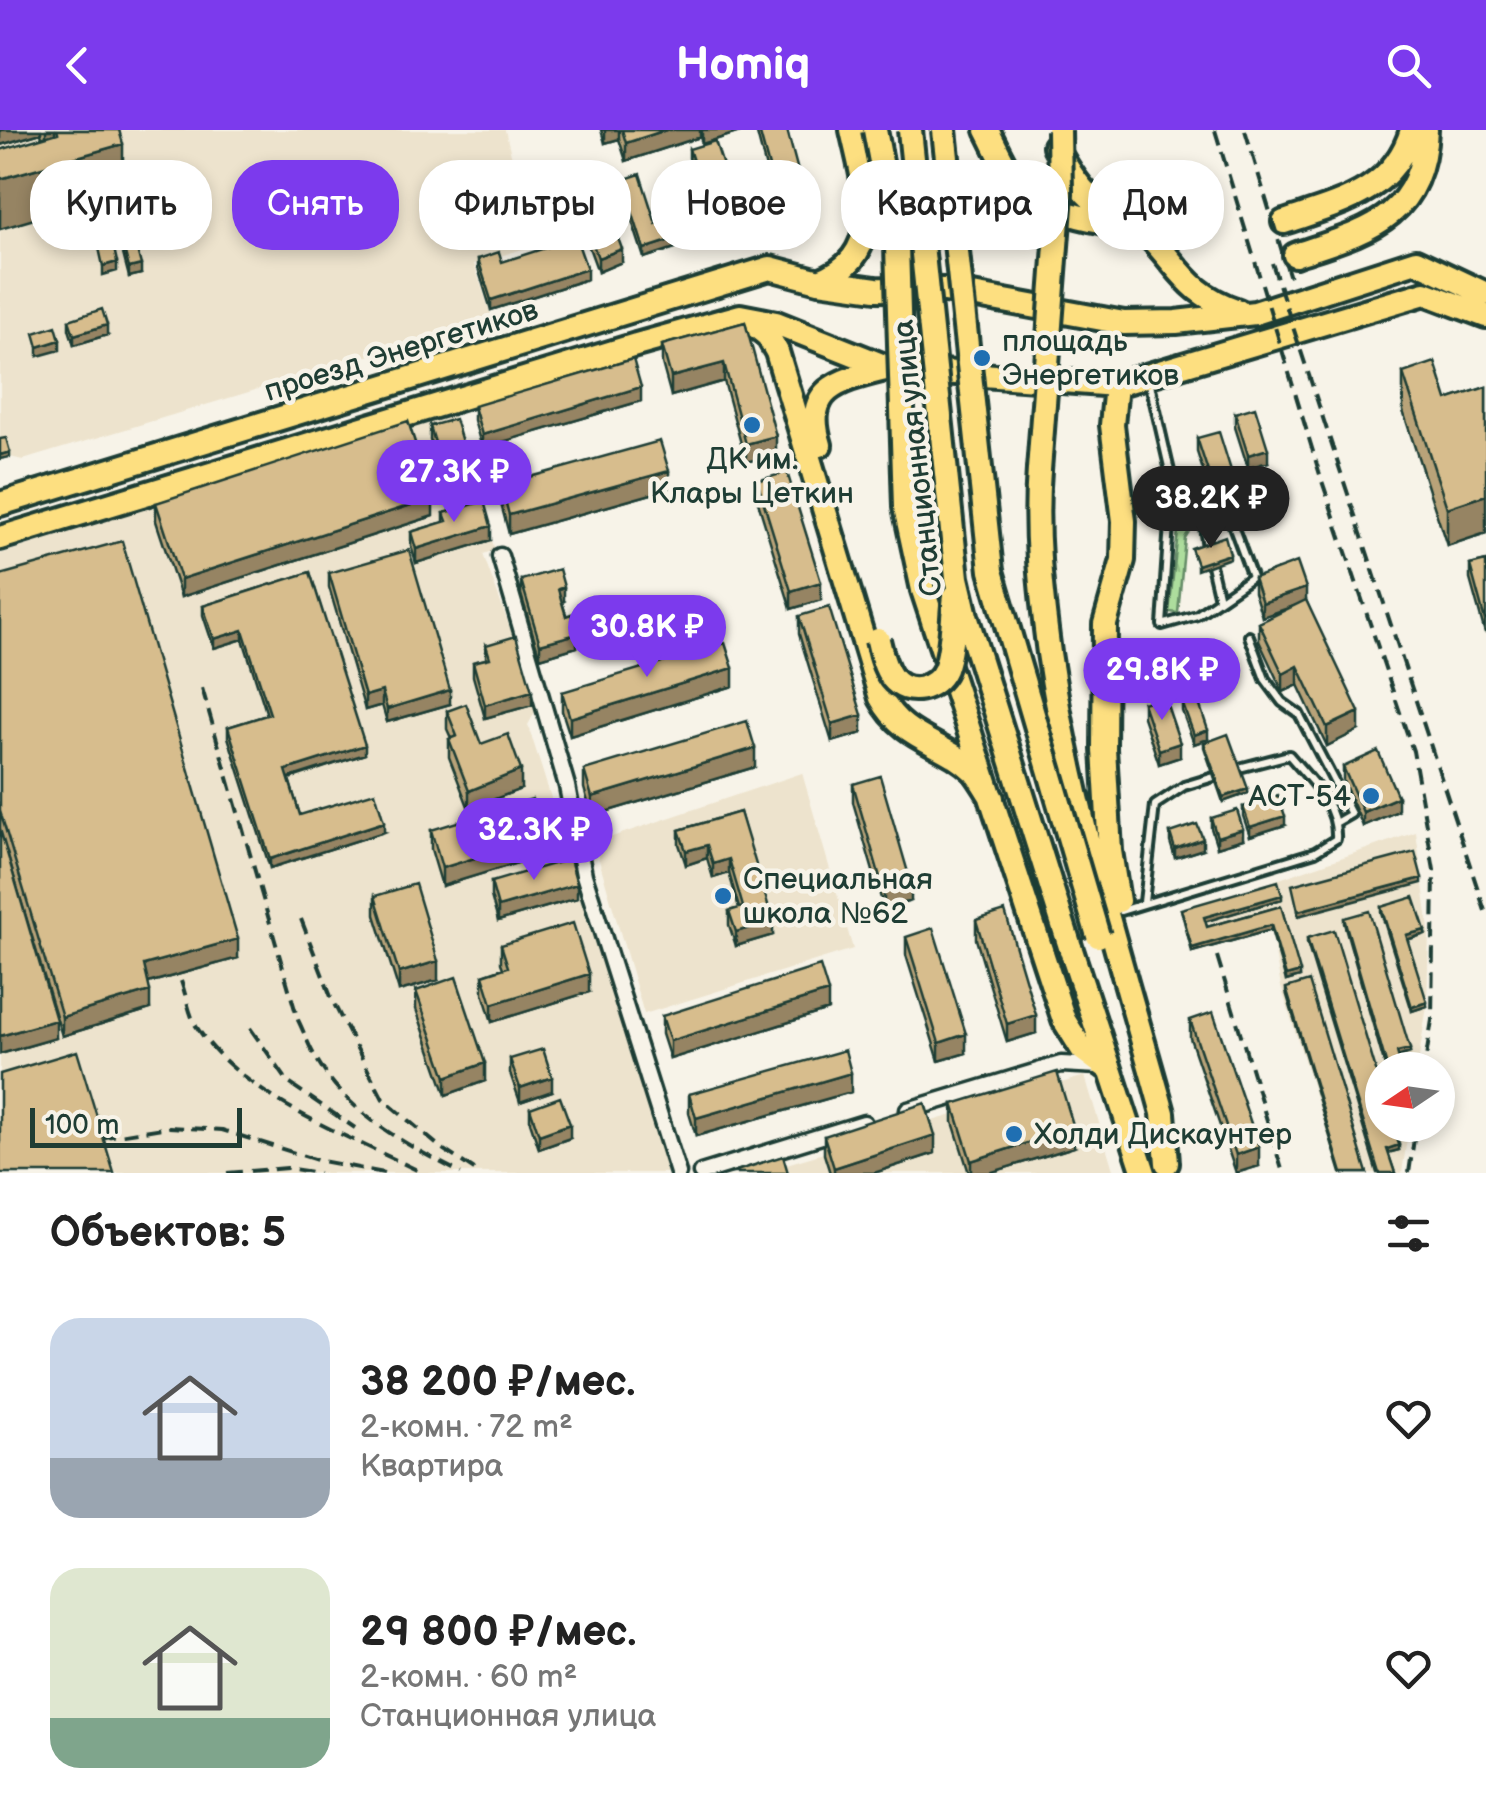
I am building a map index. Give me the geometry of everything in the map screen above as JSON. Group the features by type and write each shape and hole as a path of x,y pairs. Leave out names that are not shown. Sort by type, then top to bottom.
{"main road":[{"path":"819,281 843,268 866,232 866,195 852,130"},
{"path":"876,130 897,246 905,507 922,590 1064,1020 1082,1049 1110,1070"},
{"name":"Станционная улица","path":"910,130 957,578 1070,947 1144,1172"},
{"name":"Станционная улица","path":"944,130 991,572 1168,1168"},
{"path":"987,130 1021,187 1046,204 1088,220"},
{"path":"1048,130 1065,166 1088,194"},
{"path":"1059,130 1060,193 1036,536 1056,696 1074,788 1163,1113 1168,1168 1144,1172"},
{"path":"1284,222 1360,196 1378,184 1403,154 1412,130"},
{"path":"1294,255 1363,232 1386,220 1404,201 1418,173 1426,130"},
{"path":"1161,250 1194,288 1216,303 1246,314"},
{"path":"819,281 876,289 944,290 1124,323 1246,314 1416,261 1486,294"},
{"name":"проезд Энергетиков","path":"0,504 770,268 819,281"},
{"path":"0,538 636,344 744,317 776,323 889,368 1116,386 1425,293 1486,316"},
{"path":"744,317 768,336 778,352 890,714 900,726 973,770 992,798"},
{"path":"889,368 856,376 828,390 814,412 815,430 878,640 890,675 898,685 912,690 938,681 948,654 957,578"},
{"path":"1116,386 1112,424 1123,540 1122,560 1105,624 1104,749 1110,851 1125,979"}],"street":[{"path":"500,556 566,786 584,875 678,1173"},
{"path":"890,1115 1060,1064 1091,1064 1110,1070"},
{"path":"701,1173 872,1121"}],"lane":[{"path":"1148,377 1172,480 1162,625 1197,615 1252,576 1229,515 1172,480"},
{"path":"1199,494 1207,547"},
{"path":"1211,565 1220,599"},
{"path":"1249,636 1265,679 1282,702 1299,714 1345,801 1351,814 1337,822"},
{"path":"1119,912 1315,852 1336,839 1337,822 1322,792 1289,755 1239,768"},
{"path":"1144,902 1155,805 1184,786 1214,777"}],"shaded area":[{"path":"0,130 505,130 512,158 508,160 419,160 419,250 519,250 474,264 492,318 23,460 0,459"},
{"path":"452,412 495,550 483,554 517,647 535,712 528,725 669,1173 0,1173 0,554"},
{"name":"Специальная школа №62","path":"802,773 853,949 644,1014 594,843"},
{"path":"1416,832 1429,930 1427,1006 1420,1052 1365,1052 1365,1142 1407,1142 1402,1173 1340,1173 1281,987 1271,930 1192,952 1181,913"},
{"path":"1085,1076 1114,1173 756,1173"}],"green space":[{"path":"1187,500 1193,504 1191,528 1185,538 1178,613 1169,612 1181,505"}],"building":[{"path":"57,130 119,130 123,144 67,160 30,160 30,170 0,179 0,150 58,133"},
{"path":"622,130 666,130 626,143"},
{"path":"759,130 787,130 795,160 767,160"},
{"path":"715,141 721,160 693,160 689,149"},
{"path":"640,174 651,208 651,247 644,249 631,208 631,177"},
{"path":"99,250 114,250 117,262 103,266"},
{"path":"124,250 137,250 141,265 129,268"},
{"path":"539,250 580,250 587,269 491,300 478,259 499,252 502,262"},
{"path":"595,250 619,250 598,258"},
{"path":"102,309 107,325 74,335 69,320"},
{"name":"ДК им. Клары Цеткин","path":"745,322 776,436 746,444 724,363 671,377 662,345"},
{"path":"56,326 60,340 38,347 34,333"},
{"path":"633,359 641,387 482,435 474,406"},
{"path":"1435,362 1447,400 1486,387 1486,495 1447,508 1403,373"},
{"path":"1255,407 1268,449 1248,455 1235,413"},
{"path":"455,419 479,498 454,505 430,426"},
{"path":"408,421 433,498 181,579 156,503"},
{"path":"1219,432 1233,477 1212,484 1197,438"},
{"path":"6,438 10,452 0,455 0,439"},
{"path":"660,441 669,471 509,515 501,485"},
{"path":"787,472 821,582 791,591 757,481"},
{"path":"484,501 491,526 416,549 411,532 447,521 444,513"},
{"path":"1225,536 1230,554 1197,565 1191,548"},
{"path":"122,541 238,939 144,965 150,991 62,1017 0,811 0,575"},
{"path":"409,550 450,690 387,709 382,691 365,696 329,573"},
{"path":"1486,561 1486,619 1485,620 1470,565"},
{"path":"1297,562 1306,588 1262,603 1254,578"},
{"path":"559,569 564,587 558,589 566,616 571,614 577,634 540,644 521,580"},
{"path":"310,572 365,745 286,770 300,815 375,792 384,822 270,859 228,727 270,714 243,630 214,639 203,606"},
{"path":"1306,600 1359,712 1327,727 1298,666 1283,674 1259,623"},
{"path":"829,607 862,715 832,724 799,616"},
{"path":"516,636 532,691 485,705 473,662 490,658 486,645"},
{"path":"725,643 733,668 570,718 562,692"},
{"path":"1164,696 1180,743 1159,750 1143,703"},
{"path":"1197,697 1208,730 1194,735 1182,702"},
{"path":"466,704 481,744 508,734 521,770 469,791 449,739 457,736 447,711"},
{"path":"747,721 755,748 592,797 584,770"},
{"path":"1228,734 1248,789 1223,797 1204,743"},
{"name":"АСТ-54","path":"1378,751 1398,797 1363,812 1343,767"},
{"path":"880,776 911,883 884,891 853,784"},
{"path":"1278,795 1285,816 1250,827 1243,807"},
{"path":"532,799 543,837 442,868 431,830"},
{"path":"1237,810 1243,829 1217,837 1211,818"},
{"path":"740,812 773,921 736,932 729,911 743,907 729,859 713,864 707,845 686,851 679,830"},
{"path":"1197,824 1203,839 1175,849 1170,833"},
{"path":"0,829 56,1020 0,1036"},
{"path":"1415,852 1422,878 1298,911 1292,885"},
{"path":"570,859 577,884 498,907 491,882"},
{"path":"1278,881 1282,895 1204,917 1207,927 1281,906 1300,972 1286,976 1271,925 1192,948 1181,909"},
{"path":"415,884 438,961 399,973 375,896"},
{"path":"1414,897 1425,930 1406,935 1427,1002 1412,1007 1381,907"},
{"path":"1005,911 1036,1015 1007,1024 976,920"},
{"path":"1369,911 1410,1049 1383,1052 1344,918"},
{"path":"573,923 589,974 492,1004 483,975 508,967 501,945"},
{"path":"933,928 966,1034 939,1043 906,937"},
{"path":"1334,930 1370,1052 1365,1052 1365,1127 1307,938"},
{"path":"820,966 828,992 670,1041 662,1016"},
{"path":"456,977 485,1063 446,1077 416,991"},
{"path":"1309,981 1367,1173 1342,1173 1286,988"},
{"path":"1213,1012 1259,1147 1236,1155 1190,1020"},
{"path":"543,1049 552,1077 520,1088 510,1059"},
{"path":"845,1050 851,1073 696,1118 689,1094"},
{"path":"77,1051 114,1173 0,1173 0,1074"},
{"name":"Холди Дискаунтер","path":"1057,1072 1074,1128 971,1161 953,1104"},
{"path":"560,1097 570,1124 539,1135 530,1108"},
{"path":"925,1103 935,1135 834,1168 824,1136"},
{"path":"1370,1142 1398,1142 1399,1145 1387,1149 1395,1173 1379,1173"},
{"path":"783,1156 788,1173 730,1173"}],"railway":[{"path":"1215,130 1321,478 1413,751 1434,870 1432,1020 1427,1052"},
{"path":"1245,130 1290,278"},
{"path":"1272,263 1486,914"},
{"path":"202,688 298,1020 313,1053 332,1082 364,1114 461,1173"},
{"path":"301,919 333,1002 383,1099 441,1148 479,1173"},
{"path":"1217,956 1283,1173"},
{"path":"181,981 196,1026 216,1052 241,1074 299,1113 423,1173"},
{"path":"250,1028 289,1083 355,1128"},
{"path":"100,1138 169,1127 222,1130 317,1160 384,1173"},
{"path":"1409,1173 1414,1142"},
{"path":"227,1173 287,1168 319,1173"}],"place":[{"name":"площадь Энергетиков","path":"982,358"},
{"name":"ДК им. Клары Цеткин","path":"752,425"},
{"name":"АСТ-54","path":"1371,796"},
{"name":"Специальная школа №62","path":"723,896"},
{"name":"Холди Дискаунтер","path":"1014,1134"}]}
